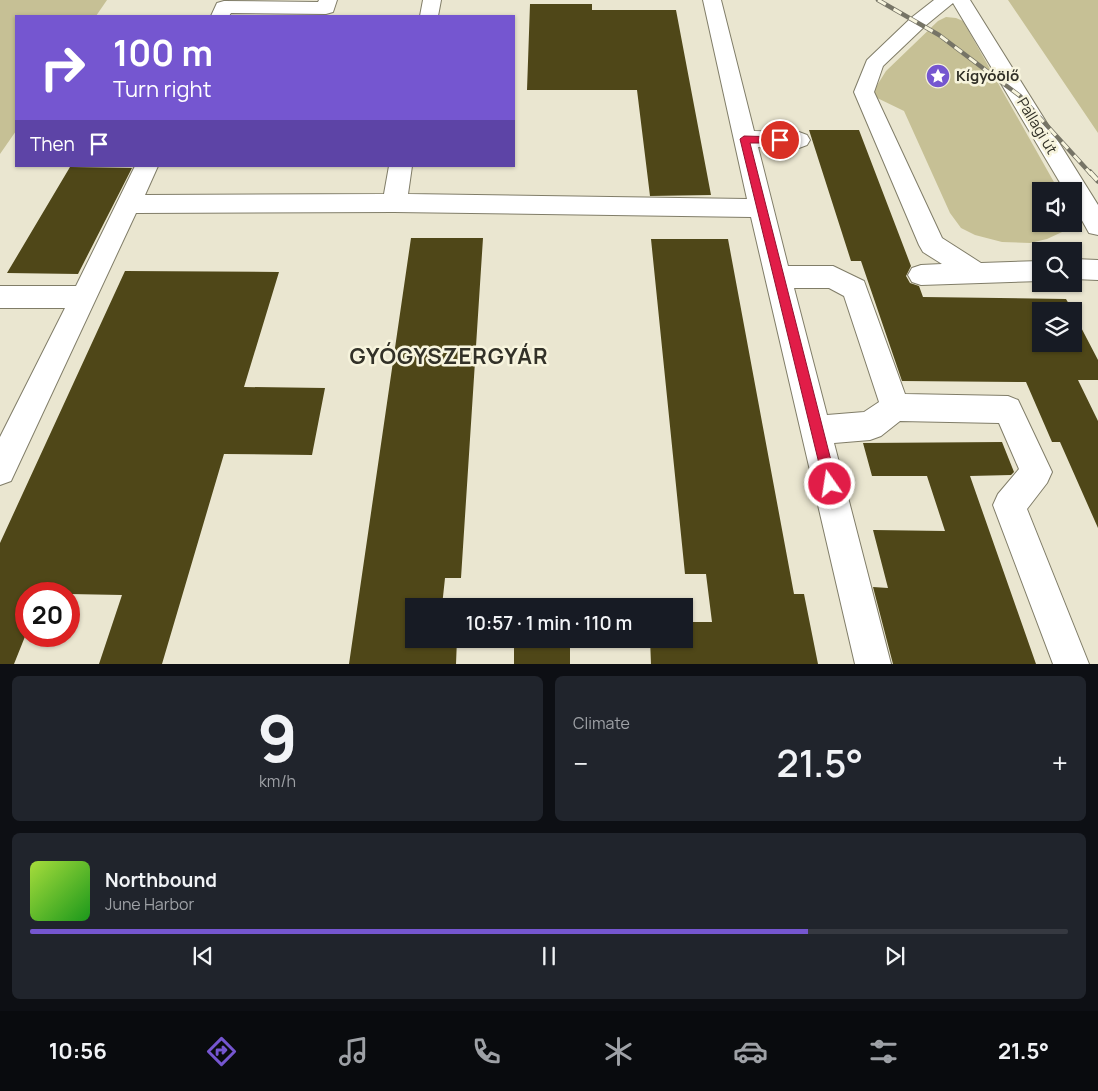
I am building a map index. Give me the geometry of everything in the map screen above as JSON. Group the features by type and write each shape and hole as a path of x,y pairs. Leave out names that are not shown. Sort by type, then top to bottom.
{"street":[{"path":"224,8 326,8 328,0"},
{"path":"429,15 432,0"},
{"path":"712,0 760,208 780,277 873,664"},
{"path":"946,0 918,22 874,64 864,92 932,245 978,274"},
{"name":"Pallagi út","path":"961,0 1098,226"},
{"path":"744,139 799,140"},
{"path":"0,470 148,167"},
{"path":"394,204 401,167"},
{"path":"129,204 394,204 760,208"},
{"path":"1082,269 1098,270"},
{"path":"921,275 1032,271"},
{"path":"780,277 833,277 855,289 895,407"},
{"path":"0,297 84,297"},
{"path":"817,430 870,426 895,407 1008,410 1036,472 1009,505 1071,664"}],"shaded area":[{"path":"0,0 107,0 97,15 15,15 15,132 0,154"},
{"path":"1008,0 1098,0 1098,133"},
{"path":"946,17 963,21 1054,182 1032,182 1032,232 1062,232 1047,239 1030,243 1002,242 975,235 961,228 950,213 904,111 871,95 886,71 938,21"}],"building":[{"path":"530,4 592,4 592,10 676,10 711,195 650,196 637,90 527,90"},
{"path":"809,130 859,130 911,266 906,276 910,283 919,286 923,297 1066,299 1068,302 1032,302 1032,352 1082,352 1082,329 1098,360 1098,380 1078,380 1098,421 1098,528 1060,442 1052,442 1026,382 902,381 861,261 851,261"},
{"path":"70,167 132,168 78,274 7,273"},
{"path":"411,238 483,238 461,578 445,578 443,598 405,598 405,648 457,648 456,664 349,664"},
{"path":"651,239 728,239 794,594 804,594 818,664 651,664 650,648 693,648 693,622 712,622 706,574 685,574"},
{"path":"125,271 279,272 244,387 325,388 312,455 224,454 162,664 99,664 122,595 80,594 80,582 15,582 15,647 21,647 14,664 0,664 0,543"},
{"path":"1002,442 1014,472 1011,475 970,476 1036,664 893,664 873,587 888,588 873,530 945,531 927,476 872,476 863,443"},
{"path":"514,648 570,648 570,664 514,664"}],"railway":[{"path":"878,0 939,35 1020,96 1091,174"},
{"path":"1090,172 1098,181"}],"place":[{"name":"Kígyóölő","path":"938,76"}],"district":[{"name":"GYÓGYSZERGYÁR","path":"449,356"}],"route":[{"path":"780,140 744,139 760,208 780,277 830,484"}]}
